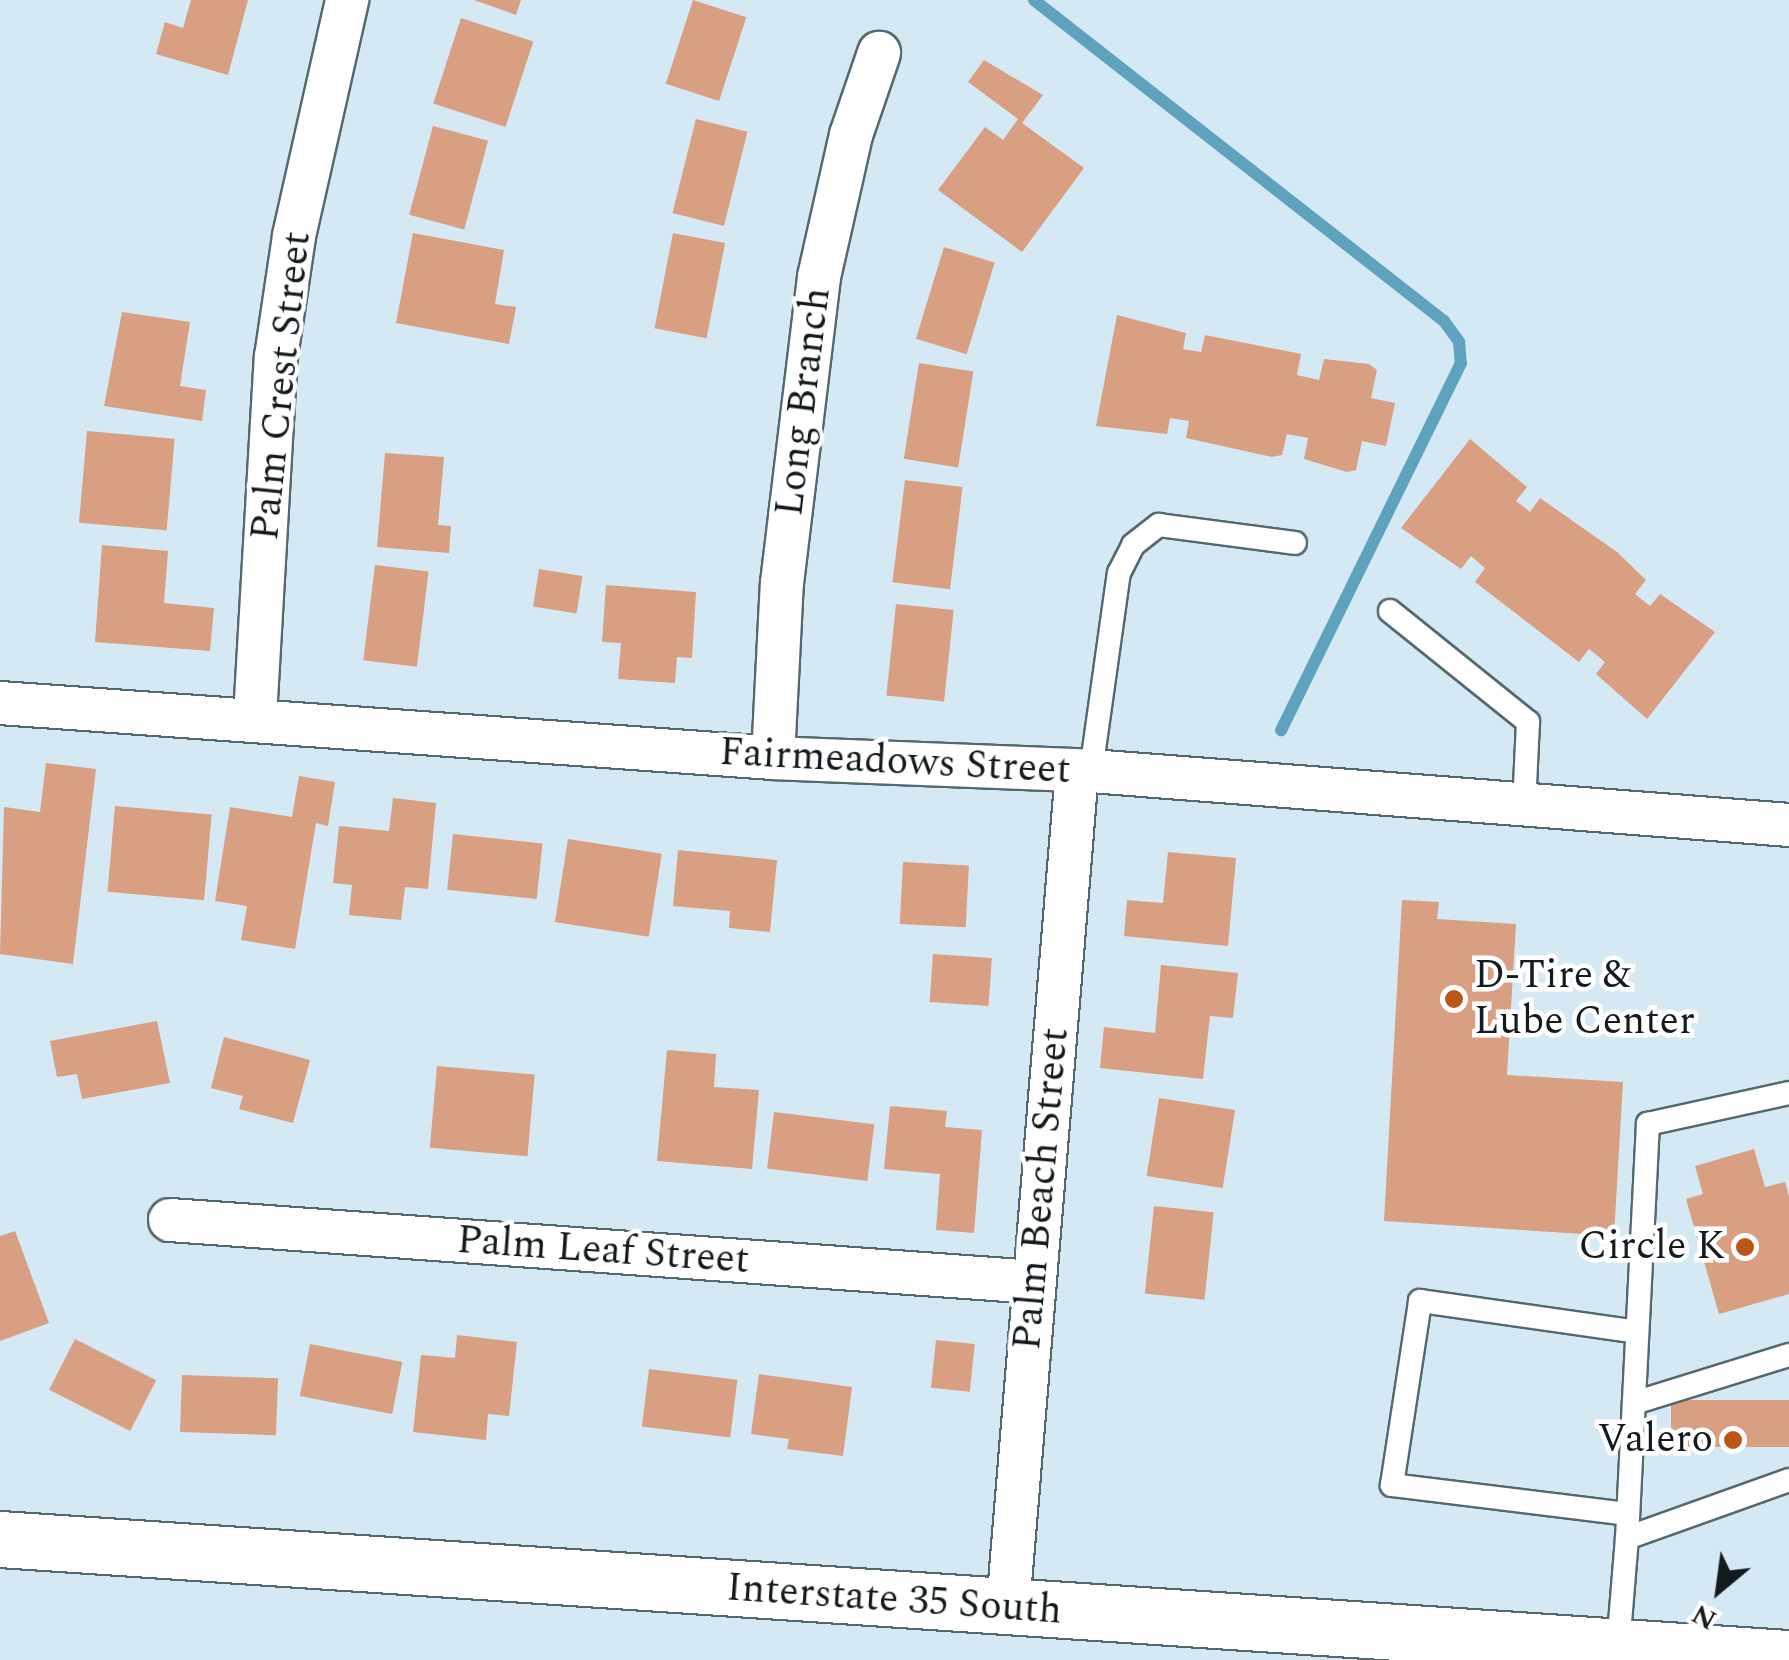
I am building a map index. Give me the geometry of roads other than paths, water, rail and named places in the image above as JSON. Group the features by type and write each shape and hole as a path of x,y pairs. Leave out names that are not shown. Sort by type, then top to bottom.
{"main road":[{"name":"Interstate 35 South","path":"0,1538 1620,1653 1789,1658"}],"street":[{"name":"Palm Crest Street","path":"255,717 276,357 294,236 347,0"},
{"name":"Long Branch","path":"773,758 782,583 816,296 851,135 879,54"},
{"name":"Fairmeadows Street","path":"0,703 255,717 773,758 1084,771 1789,824"},
{"name":"Palm Beach Street","path":"1008,1608 1084,771"},
{"name":"Palm Leaf Street","path":"170,1220 1035,1282"}],"lane":[{"path":"1084,771 1119,574 1133,545 1159,525 1295,543"},
{"path":"1390,611 1528,722 1524,807"},
{"path":"1620,1653 1648,1124 1789,1092"},
{"path":"1637,1332 1420,1301 1392,1485 1628,1526 1789,1480"},
{"path":"1634,1404 1789,1355"}],"waterway":[{"path":"1034,0 1444,321 1459,342 1461,363 1281,730"}],"place":[{"name":"D-Tire & Lube Center","path":"1454,999"},
{"name":"Circle K","path":"1745,1247"},
{"name":"Valero","path":"1733,1440"}]}
